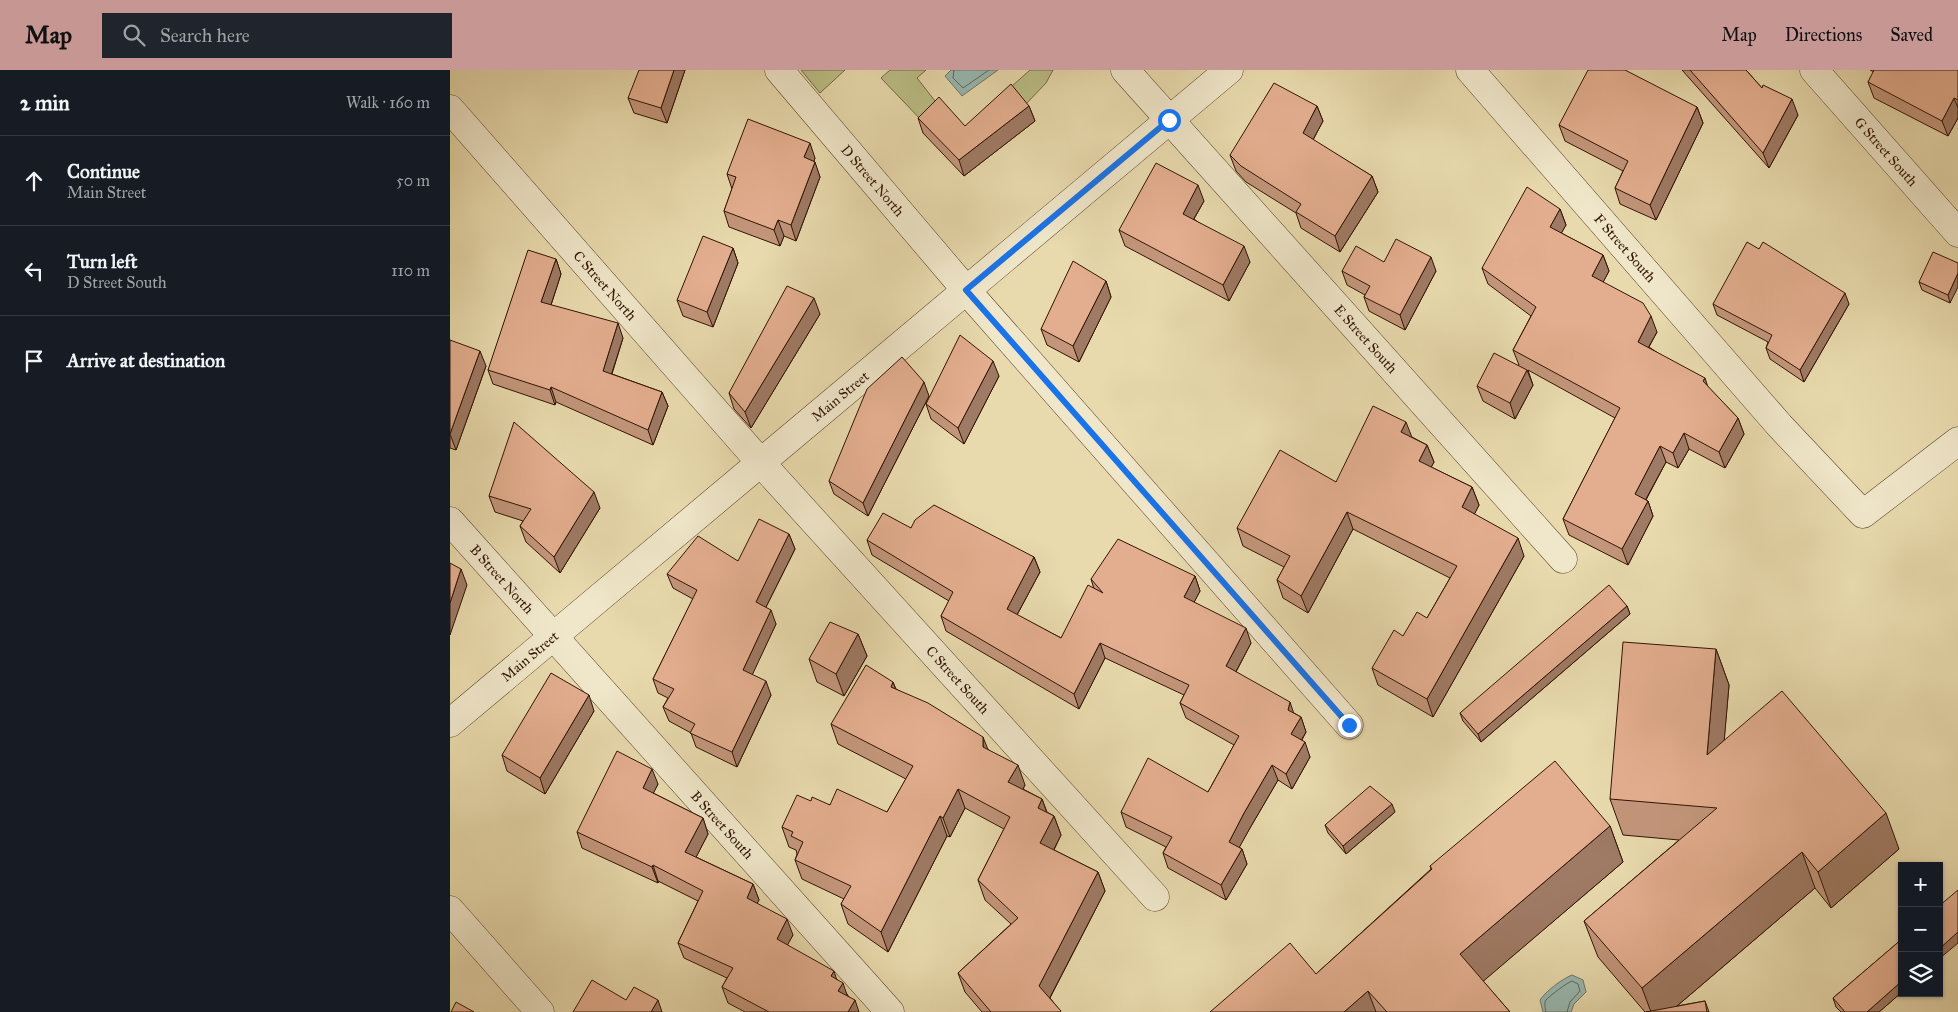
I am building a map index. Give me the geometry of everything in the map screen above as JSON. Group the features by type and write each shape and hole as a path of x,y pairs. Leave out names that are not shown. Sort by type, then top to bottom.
{"lane":[{"name":"D Street North","path":"780,70 966,290 1349,725"},
{"name":"E Street South","path":"1124,70 1563,559"},
{"name":"Main Street","path":"450,723 1229,70"},
{"name":"F Street South","path":"1470,70 1780,426 1863,514 1958,441"},
{"name":"G Street South","path":"1814,70 1958,233"},
{"name":"C Street North","path":"450,109 761,463"},
{"name":"C Street South","path":"761,463 1155,897"},
{"name":"B Street North","path":"450,521 553,637"},
{"name":"B Street South","path":"553,637 890,1012"},
{"path":"450,910 540,1012"}],"green space":[{"path":"801,70 845,70 820,93"},
{"path":"890,70 926,70 917,78 939,106 923,122 881,78"},
{"path":"1030,70 1053,70 1046,83 1026,104 1011,87"}],"water":[{"path":"951,70 998,70 962,96 945,76"},
{"path":"1572,975 1583,980 1586,992 1574,1004 1571,1012 1543,1012 1540,1000 1554,986"}],"building":[{"path":"639,70 674,70 661,108 628,98"},
{"path":"1588,70 1625,70 1697,107 1650,205 1615,188 1628,161 1559,125"},
{"path":"1690,70 1746,70 1762,88 1763,85 1792,99 1763,153"},
{"path":"1874,70 1958,70 1958,100 1954,98 1942,121 1868,82"},
{"path":"1274,83 1317,106 1303,133 1372,176 1335,236 1296,212 1301,204 1241,166 1230,155"},
{"path":"1011,84 1029,106 959,160 918,118 939,97 965,126"},
{"path":"748,119 810,143 804,157 815,162 791,225 778,220 774,230 724,211 736,177 727,174"},
{"path":"1156,163 1198,185 1183,214 1244,246 1223,285 1119,230"},
{"path":"1527,187 1560,209 1550,227 1603,255 1592,276 1643,303 1651,316 1638,342 1705,378 1703,381 1738,418 1719,452 1684,433 1673,453 1660,446 1635,494 1648,501 1622,549 1563,519 1620,408 1513,350 1536,307 1482,268"},
{"path":"703,236 733,248 707,312 677,300"},
{"path":"1396,239 1431,257 1400,315 1364,297 1370,286 1342,271 1356,246 1384,262"},
{"path":"1747,242 1759,249 1763,242 1845,293 1800,370 1766,348 1772,335 1713,304"},
{"path":"528,250 556,259 541,302 618,323 603,371 662,392 648,430 551,387 550,390 488,370"},
{"path":"1933,252 1958,263 1958,273 1948,295 1919,282"},
{"path":"1073,261 1106,281 1073,346 1041,329"},
{"path":"787,286 814,298 745,412 729,393"},
{"path":"960,335 993,361 958,428 926,404"},
{"path":"450,340 480,351 450,434"},
{"path":"1494,353 1527,370 1510,403 1477,386"},
{"path":"902,357 924,382 863,503 829,481 867,389"},
{"path":"1373,406 1406,422 1401,432 1427,445 1419,461 1472,487 1462,507 1518,538 1427,699 1372,668 1394,630 1403,636 1417,612 1427,618 1457,566 1347,512 1301,596 1277,580 1290,556 1237,528 1280,450 1336,482"},
{"path":"514,422 594,492 554,557 520,526 531,509 489,496"},
{"path":"934,505 1034,557 1007,609 1061,638 1088,585 1103,593 1091,579 1118,539 1195,576 1184,597 1246,628 1226,666 1290,702 1288,710 1301,717 1291,734 1305,742 1286,774 1272,765 1229,842 1242,849 1221,885 1163,853 1172,837 1121,812 1148,758 1208,792 1239,736 1180,703 1189,685 1100,643 1074,694 941,616 953,592 867,540 883,513 911,528 915,520"},
{"path":"759,519 789,534 756,602 771,610 743,670 766,681 732,752 690,733 695,724 663,707 674,689 653,679 697,590 667,574 698,536 738,561"},
{"path":"450,563 461,569 450,603"},
{"path":"1609,585 1627,606 1478,734 1460,713"},
{"path":"830,622 858,634 836,674 809,659"},
{"path":"1623,642 1716,649 1707,755 1782,691 1886,813 1818,872 1802,852 1642,988 1584,921 1717,808 1610,799"},
{"path":"866,665 893,682 891,687 928,703 983,737 983,747 1018,765 1008,782 1042,799 1038,808 1054,816 1040,843 1098,872 1039,986 1060,1012 991,1012 958,973 1018,918 978,880 1010,817 958,789 943,818 940,816 881,932 841,904 851,886 795,860 803,842 791,836 793,832 782,827 797,795 811,801 812,797 830,805 837,789 887,812 913,766 831,724"},
{"path":"551,673 589,695 540,778 502,755"},
{"path":"617,751 652,769 643,788 703,818 685,852 753,884 747,898 787,919 777,939 834,971 831,976 843,983 838,991 855,1000 848,1012 769,1012 722,987 733,968 678,943 703,891 653,865 652,867 577,832"},
{"path":"1555,761 1610,826 1460,954 1510,1012 1387,1012 1368,991 1344,1012 1210,1012 1290,943 1316,974 1432,869 1430,866"},
{"path":"1370,786 1392,804 1343,846 1325,825"},
{"path":"1958,890 1958,932 1943,945 1943,907 1943,903"},
{"path":"1898,942 1898,985 1867,1012 1845,1012 1833,998"},
{"path":"592,980 626,1000 634,987 658,1000 651,1012 573,1012"},
{"path":"1705,1001 1707,1012 1646,1012"},
{"path":"456,1002 474,1012 451,1012"}],"route":[{"path":"1169,120 966,290 1349,725"}]}
